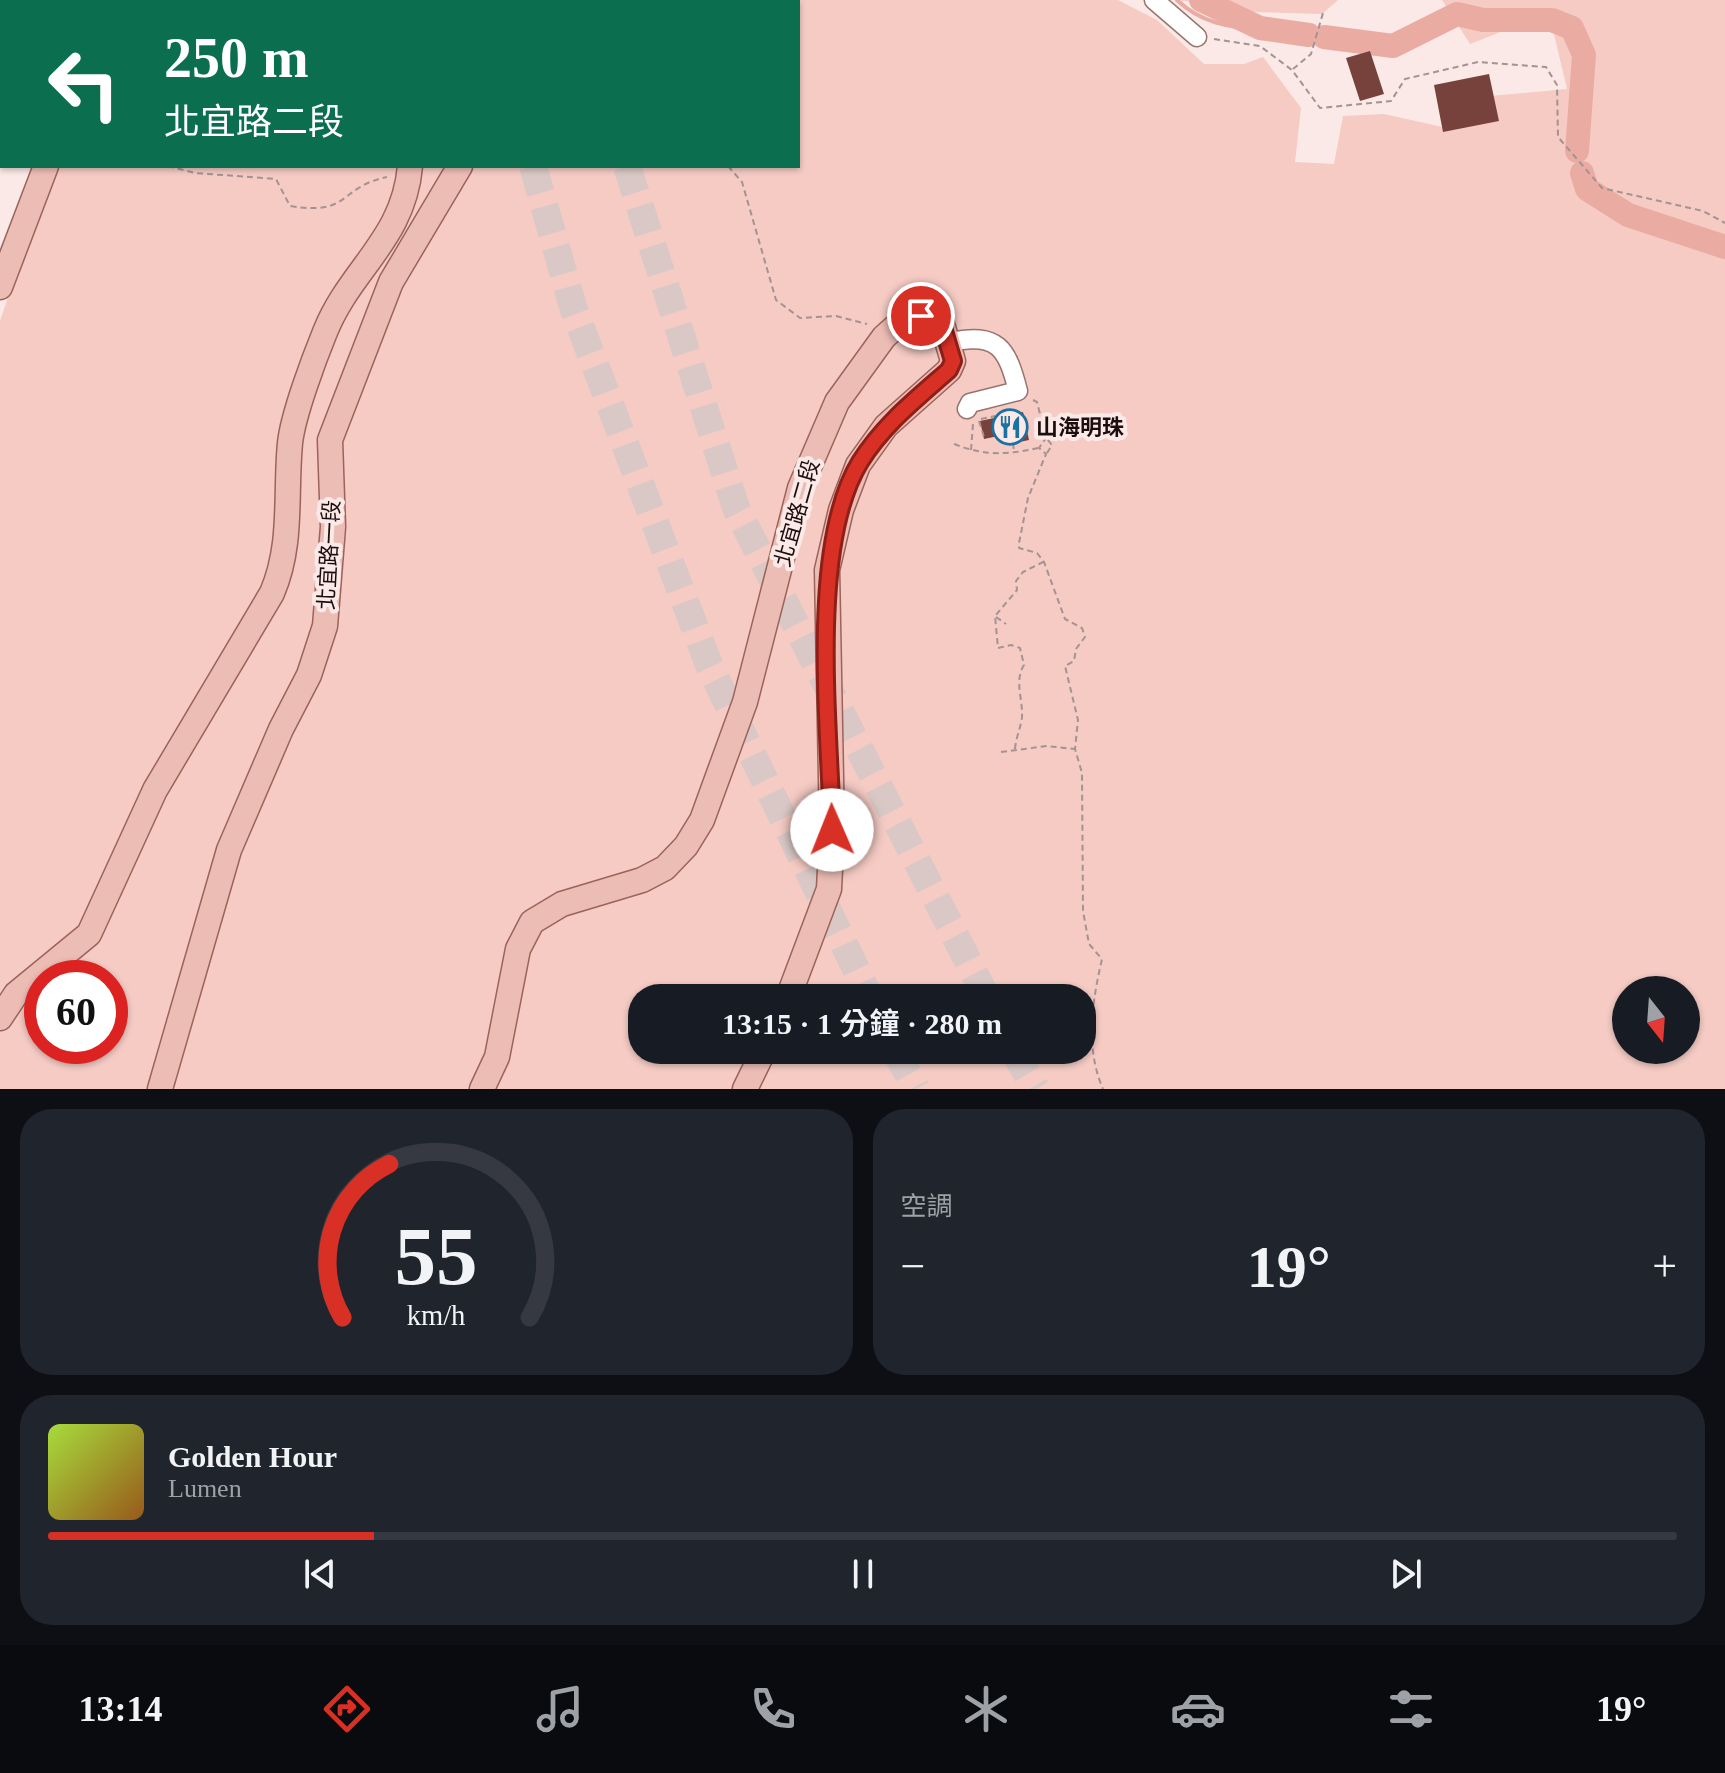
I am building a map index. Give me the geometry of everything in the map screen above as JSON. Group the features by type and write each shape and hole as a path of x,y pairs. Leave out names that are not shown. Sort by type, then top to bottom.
{"main road":[{"path":"0,260 27,168"},
{"path":"0,287 45,168"},
{"name":"北宜路一段","path":"160,1089 229,850 281,729 309,675 325,626 333,527 330,440 391,282 459,168"},
{"name":"北宜路一段","path":"0,1018 16,994 89,934 155,790 272,593 283,568 288,534 290,439 326,330 357,276 397,222 410,170"},
{"name":"北宜路二段","path":"482,1089 497,1057 518,949 532,922 543,912 562,904 642,880 665,868 686,846 702,820 745,702 800,488 837,402 884,337 902,321 921,316 942,324 950,342 953,361 949,370 886,426 858,465 841,510 827,570 832,830 829,889 793,984"},
{"path":"745,1089 757,1064"}],"lane":[{"path":"1154,0 1197,37"},
{"path":"950,342 975,336 994,343 1008,355 1018,391 970,403 973,417"}],"path":[{"path":"1292,70 1311,54 1323,13"},
{"path":"1197,37 1260,46 1292,70 1320,108 1391,101 1405,79 1478,62 1546,67 1557,85 1558,137 1602,188 1703,211 1725,223"},
{"path":"176,168 195,173 276,179 290,206 319,211 338,205 366,181 410,170"},
{"path":"730,168 742,182 776,300 800,318 836,316 865,322 884,337"},
{"path":"1018,391 1037,402 1046,438 1052,445 1028,498 1019,548 1037,553 1044,562 1065,619 1082,628 1085,637 1076,649 1074,661 1065,666 1078,720 1075,749 1082,773 1083,911 1089,944 1102,959 1091,1012 1095,1073 1103,1089"},
{"path":"973,417 984,437"},
{"path":"971,451 973,417"},
{"path":"954,444 980,454 1015,453 1039,448 1046,438"},
{"path":"1013,443 1015,453"},
{"path":"1039,448 1046,454"},
{"path":"1015,749 1022,719 1019,673 1024,665 1020,648 1011,645 998,648 995,616 1017,590 1016,581 1023,572 1044,562"},
{"path":"995,616 1006,624"},
{"path":"1001,752 1047,746 1075,749"}],"shaded area":[{"path":"800,0 1118,0 1157,20 1204,64 1244,64 1263,57 1301,108 1295,162 1334,164 1343,116 1384,114 1456,130 1490,96 1567,89 1549,13 1470,44 1442,0 1725,0 1725,1089 0,1089 0,321 51,168 800,168"},
{"path":"1179,0 1338,0 1322,14 1254,12"}],"building":[{"path":"1370,51 1384,94 1360,101 1346,58"},
{"path":"1489,74 1499,121 1443,132 1434,85"},
{"name":"山海明珠","path":"1023,412 1029,440 1010,444 1008,434 984,439 980,421"}],"waterway":[{"path":"1177,0 1205,19 1237,27 1260,28"},
{"path":"1201,0 1260,28 1309,35"},
{"path":"1324,37 1393,46 1457,14 1483,20 1552,20 1572,28 1584,55 1577,151"},
{"path":"1582,173 1587,189 1628,215 1725,247"}],"tunnel":[{"path":"534,168 573,307 709,665 863,984"},
{"path":"628,168 736,508 980,984"},
{"path":"903,1064 916,1089"},
{"path":"1021,1064 1036,1089"}],"place":[{"name":"山海明珠","path":"1010,427"}],"route":[{"path":"832,830 827,570 841,510 858,465 886,426 949,370 953,361 950,342 942,324 921,316"}]}
